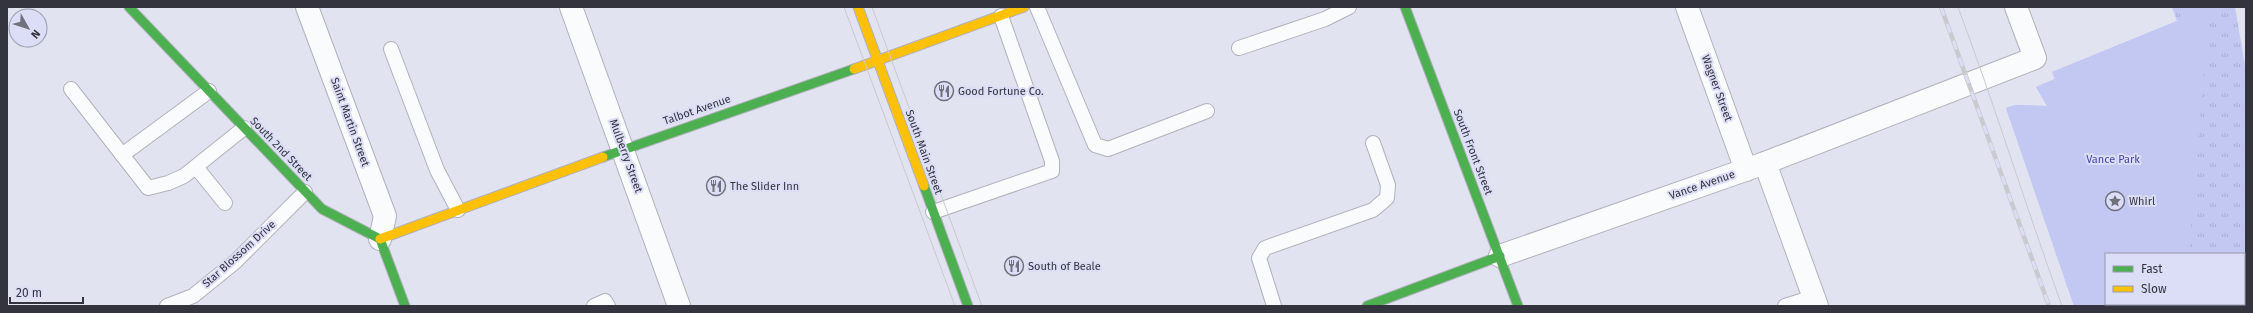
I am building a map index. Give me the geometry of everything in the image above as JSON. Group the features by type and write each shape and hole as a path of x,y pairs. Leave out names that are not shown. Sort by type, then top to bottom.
{"main road":[{"name":"South 2nd Street","path":"129,7 322,210 380,239"},
{"name":"South Main Street","path":"858,7 968,306"},
{"name":"Talbot Avenue","path":"380,239 623,149 878,60 1024,7"},
{"name":"South Front Street","path":"1405,7 1518,306"},
{"path":"380,239 404,306"},
{"name":"Vance Avenue","path":"1367,306 1500,256"}],"street":[{"name":"Saint Martin Street","path":"307,7 384,216 380,239"},
{"name":"Mulberry Street","path":"571,7 679,306"},
{"name":"Wagner Street","path":"1687,7 1816,301"},
{"name":"Vance Avenue","path":"1500,256 1756,166 2035,58 2016,7"}],"lane":[{"path":"1036,7 1095,145 1108,149 1207,111"},
{"path":"1238,48 1325,19 1349,7"},
{"path":"933,212 1052,171 1052,161 1001,16"},
{"path":"391,49 437,170 458,210"},
{"path":"71,89 148,188 168,183 184,176 244,128"},
{"path":"122,155 209,91"},
{"path":"1274,306 1259,258 1265,248 1373,210 1387,198 1388,185 1373,143"},
{"path":"196,166 225,203"},
{"name":"Star Blossom Drive","path":"167,306 193,296 234,262 305,192"},
{"path":"594,306 605,301 608,306"},
{"path":"1785,306 1816,301"}],"green space":[{"name":"Vance Park","path":"2172,7 2235,7 2246,71 2246,306 2074,306 2006,108 2015,105 2047,106 2036,87 2055,79 2052,72 2177,21"},
{"name":"Vance Park","path":"2209,8 2189,253 2105,253 2105,305 2185,306 2074,306 2006,108 2015,105 2047,106 2036,87 2055,79 2052,72"}],"tram line":[{"path":"844,7 955,306"},
{"path":"872,7 982,306"},
{"path":"1958,7 2062,306"}],"railway":[{"path":"1941,7 2049,306"}],"traffic: fast":[{"path":"129,7 322,209 380,239 405,306"},
{"path":"1405,7 1518,306"},
{"path":"603,157 854,69"},
{"path":"924,186 968,306"},
{"path":"1367,306 1500,256"}],"traffic: slow":[{"path":"858,7 924,186"},
{"path":"854,69 1024,7"},
{"path":"380,239 603,157"}],"place":[{"name":"Good Fortune Co.","path":"944,91"},
{"name":"The Slider Inn","path":"716,186"},
{"name":"Whirl","path":"2115,201"},
{"name":"South of Beale","path":"1014,266"}]}
